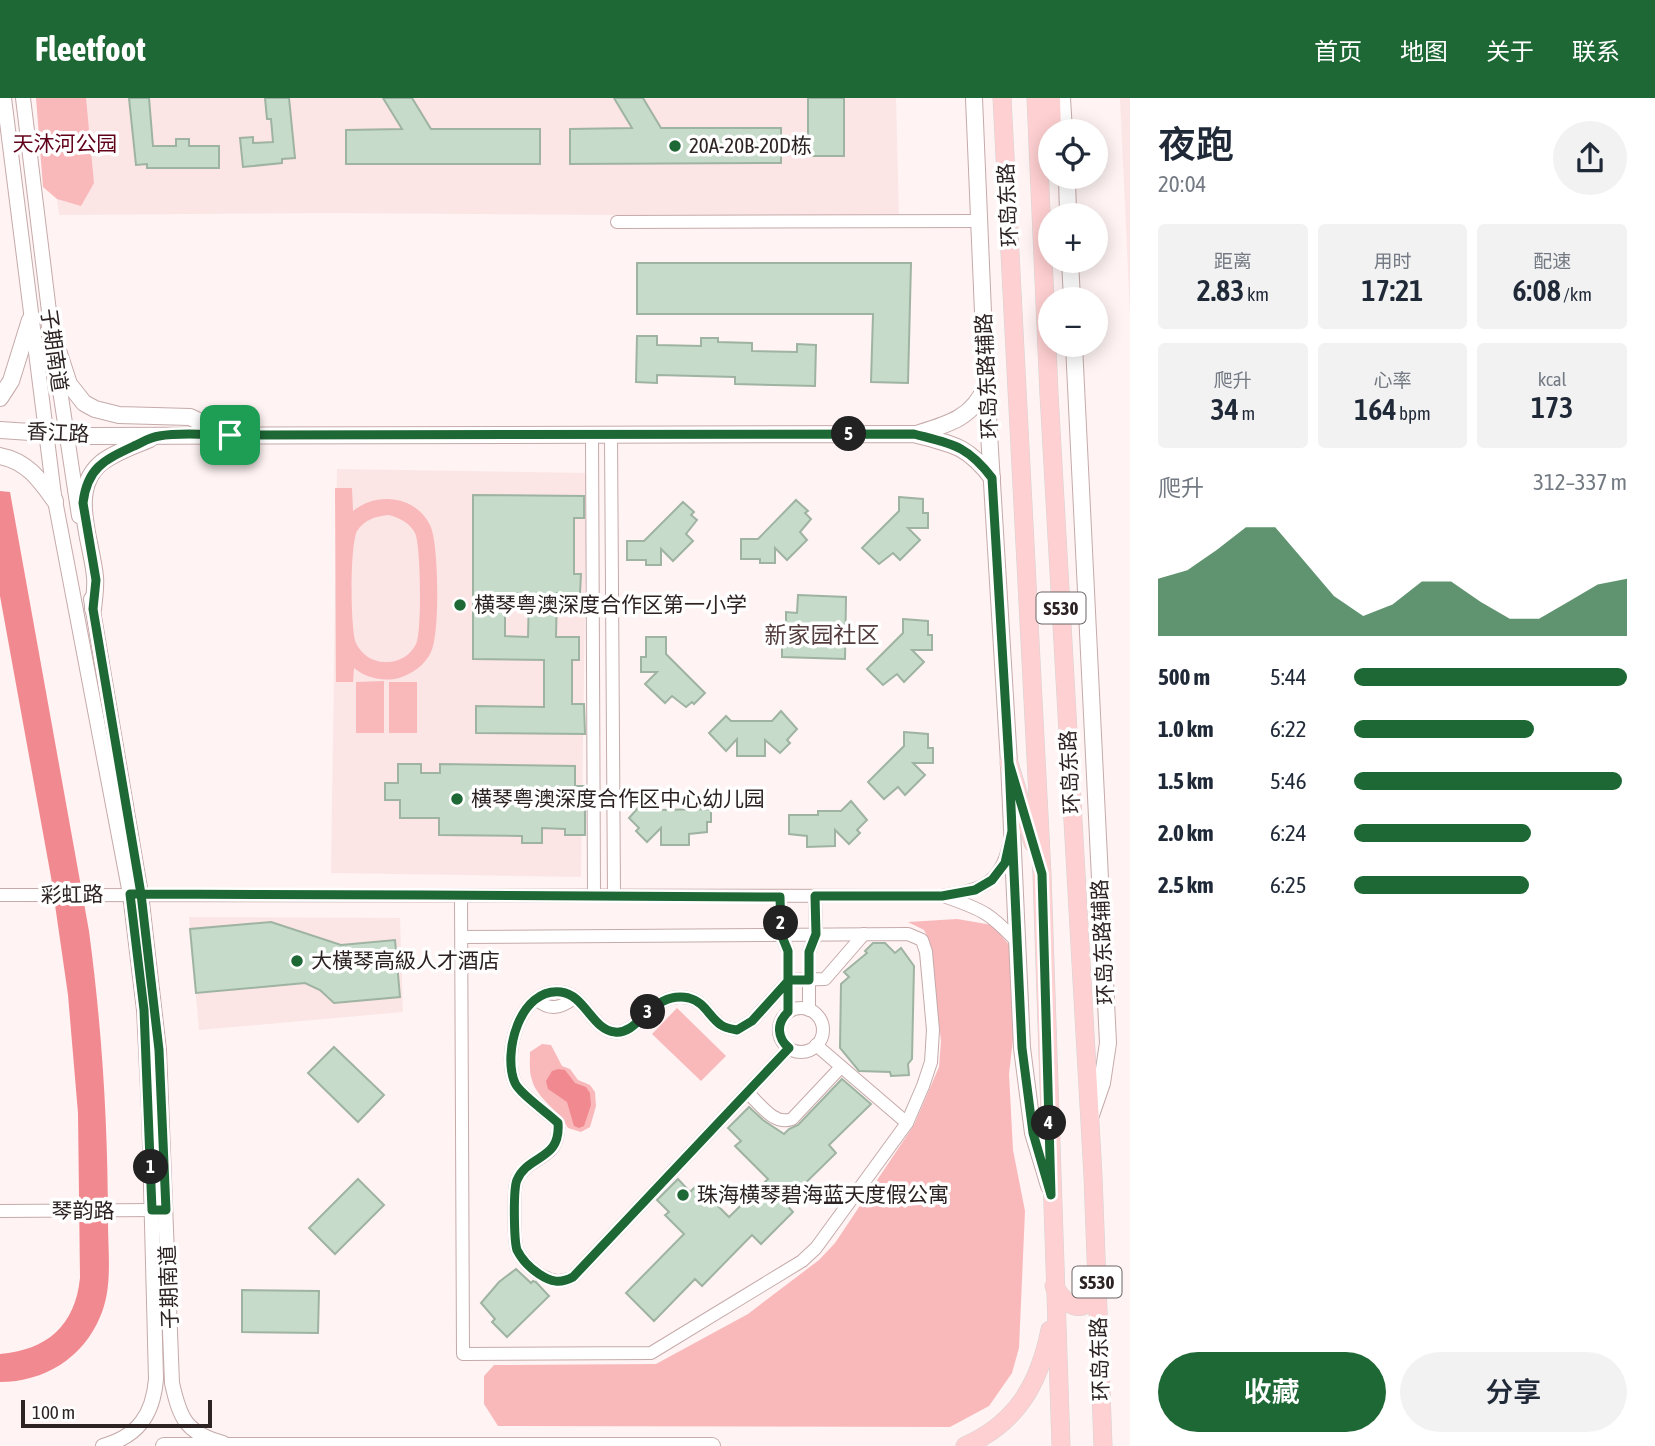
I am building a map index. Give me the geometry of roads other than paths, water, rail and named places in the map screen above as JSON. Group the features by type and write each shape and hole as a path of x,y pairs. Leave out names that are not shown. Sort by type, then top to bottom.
{"main road":[{"name":"环岛东路辅路","path":"974,98 986,384 1019,944 1022,1048 1033,1133 1051,1195"},
{"name":"环岛东路","path":"1002,98 1042,874 1061,1446"},
{"name":"环岛东路","path":"1036,98 1038,143"},
{"path":"1051,98 1052,119"},
{"path":"1062,98 1063,119"},
{"name":"环岛东路","path":"1040,189 1090,1117 1103,1446"},
{"path":"0,398 11,381 30,320"},
{"path":"50,326 69,384 84,403 118,415 190,417 230,435"},
{"name":"环岛东路辅路","path":"1075,357 1108,1043 1102,1083 1090,1117"},
{"path":"914,434 949,424 966,415 978,401 986,384"},
{"name":"香江路","path":"0,430 157,436 914,434"},
{"path":"914,434 966,450 992,478"},
{"path":"93,609 96,580 83,503 87,482 108,458 157,436"},
{"path":"0,456 16,460 31,470 55,501"},
{"path":"1009,763 1042,874"},
{"path":"965,1446 1000,1425 1024,1399 1044,1359 1055,1295 1082,1307 1093,1299 1097,1286"},
{"path":"164,1446 712,1446"}],"street":[{"name":"子期南道","path":"4,98 55,501 135,894"},
{"name":"子期南道","path":"23,98 50,326 135,894 172,1383 177,1405 189,1427 202,1437 231,1445"},
{"path":"617,222 979,221"},
{"path":"592,435 594,895"},
{"path":"611,435 614,895"},
{"path":"942,896 975,890 992,880 1005,863 1012,831"},
{"name":"彩虹路","path":"0,895 942,896"},
{"path":"461,896 463,1354 651,1353 802,1261 816,1248 906,1123 931,1062 933,1030 924,944 922,940 908,934 463,937"},
{"path":"809,1010 809,952 816,934 815,896"},
{"path":"942,896 993,916 1019,944"},
{"path":"780,897 781,934 788,951 788,1012"},
{"path":"789,1048 573,1277 564,1282 549,1280 528,1267 517,1249 516,1181 523,1171 550,1151 559,1134 558,1123 516,1085 512,1069 517,1021 537,999 547,993 563,992 574,998 606,1030 618,1033 628,1029 658,1003 673,998 688,998 701,1003 722,1026 737,1030 752,1021 789,980 825,979 864,934"},
{"path":"795,1009 809,1010 815,1013 822,1026 821,1040 803,1052 789,1048 784,1044 779,1030 783,1017 795,1009"},
{"path":"816,1045 906,1123"},
{"path":"748,1093 777,1120 786,1121 793,1119 841,1067"},
{"name":"子期南道","path":"103,1446 121,1441 134,1431 151,1408 154,1398 159,1210"},
{"name":"琴韵路","path":"0,1211 159,1210"}],"place":[{"name":"20A-20B-20D栋","path":"675,146"},
{"name":"横琴粤澳深度合作区第一小学","path":"460,605"},
{"name":"横琴粤澳深度合作区中心幼儿园","path":"457,799"},
{"name":"大橫琴高級人才酒店","path":"297,961"},
{"name":"珠海横琴碧海蓝天度假公寓","path":"683,1195"}],"district":[{"name":"新家园社区","path":"822,635"}],"park label":[{"name":"天沐河公园","path":"65,144"}]}
